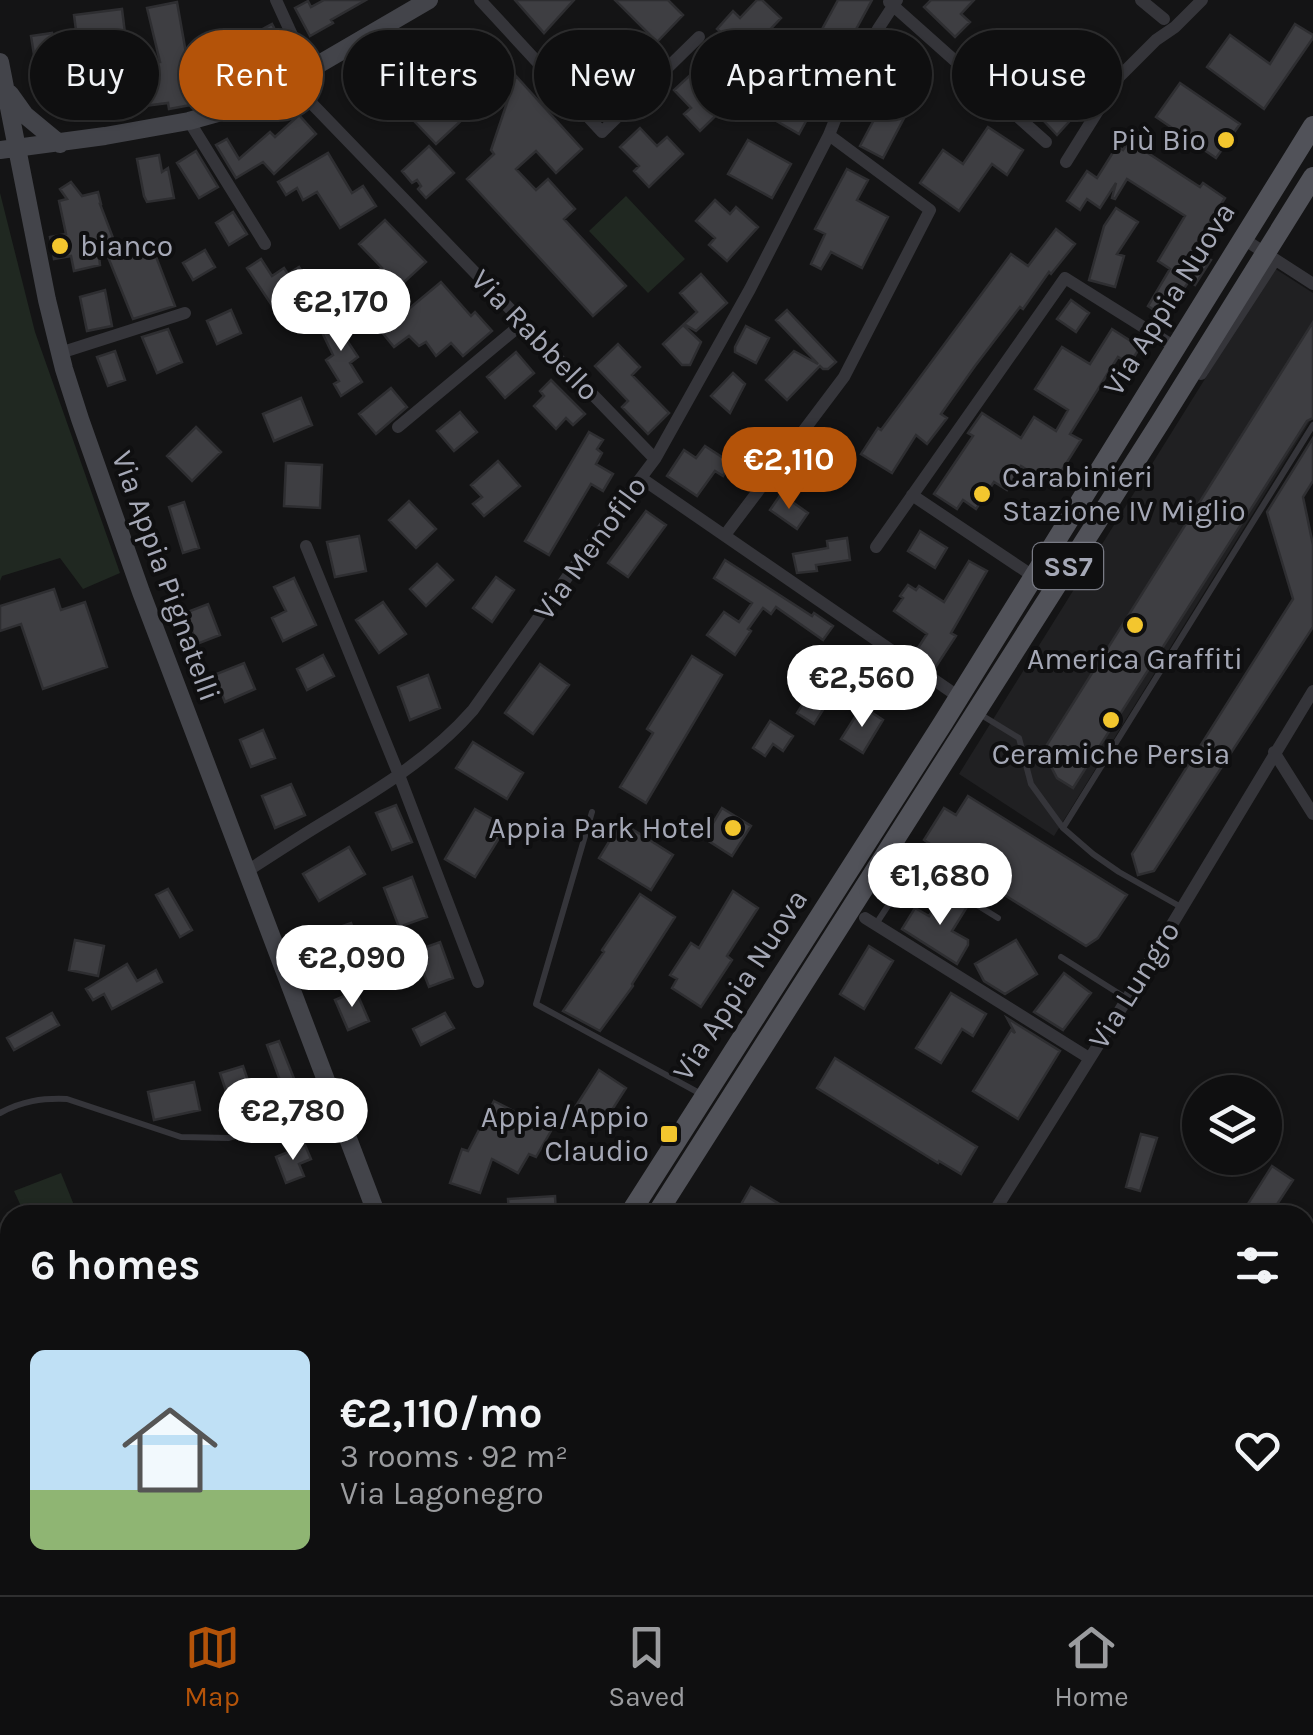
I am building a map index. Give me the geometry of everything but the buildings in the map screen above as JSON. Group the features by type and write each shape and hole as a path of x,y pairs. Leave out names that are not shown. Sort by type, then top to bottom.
{"main road":[{"path":"323,61 429,0"},
{"name":"Via Appia Pignatelli","path":"0,62 8,150 60,353 89,446 373,1205"},
{"path":"2,90 25,116 60,144"},
{"path":"8,150 192,120"},
{"name":"Via Appia Nuova","path":"635,1205 959,697 1313,126"},
{"name":"Via Appia Nuova","path":"662,1205 1270,256 1313,177"}],"street":[{"path":"276,0 290,30"},
{"path":"480,0 602,132 691,43"},
{"path":"1141,0 1164,20"},
{"path":"1066,162 1119,78 1202,0"},
{"path":"892,2 1046,142"},
{"name":"Via Menofilo","path":"248,871 433,751 473,710 655,459 750,289 892,2"},
{"name":"Via Rabbello","path":"323,115 655,459"},
{"path":"189,121 265,244"},
{"path":"725,535 844,377 930,210 829,135"},
{"path":"1242,238 1313,284"},
{"path":"876,547 1065,278 1175,347"},
{"path":"60,353 185,313"},
{"path":"398,427 523,323"},
{"path":"641,478 959,697"},
{"path":"912,496 1032,576"},
{"path":"306,546 478,982"},
{"name":"Via Lungro","path":"998,1205 1313,691"},
{"path":"1274,752 1313,814"},
{"path":"871,922 1089,1058"}],"lane":[{"path":"1063,828 1313,426"},
{"path":"975,712 1019,738 1031,784 1063,828 1119,872 1182,908"},
{"path":"592,812 536,1004 705,1096"},
{"path":"871,922 914,866 998,918"},
{"path":"1061,956 1127,998"},
{"path":"0,1112 20,1102 67,1099 180,1137 230,1138 265,1127 332,1093"}],"shaded area":[{"path":"0,193 35,332 120,573 83,589 60,558 2,576 0,581"},
{"path":"626,196 685,259 648,293 589,231"},
{"path":"1274,268 1313,293 1313,416 1054,836 959,774"},
{"path":"61,1173 74,1205 20,1205 14,1191"}],"place":[{"name":"Più Bio","path":"1226,140"},
{"name":"bianco","path":"60,246"},
{"name":"Carabinieri Stazione IV Miglio","path":"982,494"},
{"name":"America Graffiti","path":"1135,625"},
{"name":"Ceramiche Persia","path":"1111,720"},
{"name":"Appia Park Hotel","path":"733,828"},
{"name":"Appia/Appio Claudio","path":"669,1134"}]}
